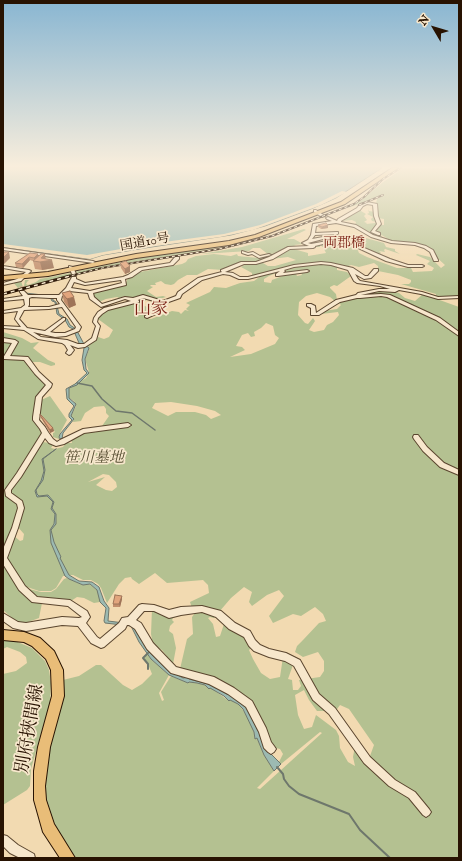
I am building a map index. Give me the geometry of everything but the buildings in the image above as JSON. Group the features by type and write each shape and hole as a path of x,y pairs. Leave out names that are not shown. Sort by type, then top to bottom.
{"highway":[{"name":"国道10号","path":"73,274 93,262 147,251 245,236 321,215 330,208"},
{"name":"国道10号","path":"4,281 26,274 73,274 153,252 236,242 321,215 334,208"}],"main road":[{"name":"別府挾間線","path":"8,635 28,638 44,648 55,664 59,683 57,704 42,759 40,771 40,800 48,827 68,858"}],"street":[{"path":"337,223 339,220 359,208"},
{"path":"375,208 379,224 373,232 392,242"},
{"path":"321,215 337,223"},
{"path":"310,243 314,234 314,225 321,223 337,223 356,226 372,236 392,242 415,244 427,248 433,253 436,260"},
{"path":"314,234 337,233"},
{"path":"310,243 324,238 350,237"},
{"path":"310,243 328,242 355,245 376,256 422,266"},
{"path":"243,252 248,254 253,253 259,257 295,247 314,247 310,243"},
{"path":"3,249 93,262"},
{"path":"223,273 224,270 241,264 256,263 271,258 282,251"},
{"path":"38,262 45,255"},
{"path":"3,299 24,291 51,297 60,296 68,289 73,274 85,284 123,278 141,270 171,264 177,258"},
{"path":"90,292 92,298 101,306 125,298 133,300 142,296 156,302 163,303 169,302 178,297 180,292 200,279 223,273 231,274 239,278 248,278 286,267 324,263 350,269 364,278 369,277 376,270"},
{"path":"299,266 284,270 278,274 280,276 307,271"},
{"path":"3,267 26,274 24,291 27,305 21,310 17,319 26,329 40,338 62,341 78,346 83,345 95,336 98,326 95,322 96,318 102,311 143,298 148,298"},
{"path":"350,269 356,280 359,282 422,293 438,298 459,297"},
{"path":"68,289 90,292 124,284 123,278"},
{"path":"100,283 102,289"},
{"path":"309,305 313,307 313,314 317,314 338,301 379,290 396,290 388,287"},
{"path":"358,296 362,297 381,294 388,296 438,319 459,334"},
{"path":"5,327 61,335 75,331 79,328 59,306 60,296"},
{"path":"147,317 156,314 154,307 156,302"},
{"path":"3,312 24,308 59,306"},
{"path":"46,333 63,319"},
{"path":"3,340 15,342 6,358 25,358 37,373 49,384 47,389 39,397 36,420 51,441 56,444 83,431 128,425"},
{"path":"62,341 67,344 71,350 69,354"},
{"path":"3,617 20,627 62,621 80,622 86,619 85,614 70,603 62,601 42,602 32,598 22,588 3,558 21,508 20,503 8,494 8,490 19,476 44,433"},
{"path":"416,436 425,449 442,465 459,473"},
{"path":"80,622 99,644 105,642 142,607 154,608 169,614 202,609 216,612 232,626 247,634 257,648 295,661 316,697 332,711 367,760 389,780 412,795 426,812"},
{"path":"3,612 11,618 12,623"},
{"path":"125,623 138,626 150,646 174,670 211,680 249,704 263,731 267,745 270,749"},
{"path":"3,840 14,849 30,858"}],"green space":[{"path":"376,208 459,208 459,296 435,298 436,294 401,284 409,284 411,280 398,275 378,271 378,266 374,263 359,267 351,265 346,267 322,263 293,265 252,277 252,273 241,267 248,263 263,263 268,266 275,266 296,260 288,257 271,259 290,248 308,253 308,256 326,253 320,245 320,247 316,247 316,246 323,244 356,246 359,253 367,257 397,268 411,268 413,272 432,271 434,268 427,264 430,261 416,255 417,254 430,257 441,268 445,265 424,246 407,242 393,242 380,234 383,238 367,232 355,225 356,222 352,220 340,221 358,210 366,214 364,216 367,220 364,222 367,223 366,224 375,223 376,222 372,221 371,219 373,217 367,214 369,213 368,209 369,211 375,212 378,222 374,232 379,225 384,225 384,219 377,218"},
{"path":"304,229 306,230 287,239 294,239 303,244 294,245 296,246 269,255 260,248 253,248 249,251 201,254 242,247"},
{"path":"362,237 384,243 386,247 395,249 395,251 400,254 385,249 385,252 379,251 381,253 378,255 356,244 332,242"},
{"path":"235,245 127,263 78,274 74,272 150,256"},
{"path":"280,251 273,257 254,263 244,263 223,270 208,269 197,275 187,275 171,285 165,284 161,281 155,283 156,285 151,285 150,286 153,287 147,291 156,297 166,297 156,300 145,296 132,299 125,296 106,299 99,302 96,300 97,298 95,299 92,293 125,285 128,278 140,272 182,264 188,259 196,256 214,254 231,256 237,254 238,256 259,258"},
{"name":"笹川墓地","path":"322,264 337,266 337,270 347,272 351,276 337,286 334,285 330,287 336,294 337,300 335,301 330,297 317,293 306,296 299,302 298,315 305,323 308,324 313,318 315,321 309,330 314,332 324,330 327,325 333,322 339,315 338,312 321,314 324,311 337,309 341,305 338,302 357,297 383,296 430,316 459,335 459,858 75,858 50,816 45,795 44,780 63,680 79,676 96,665 101,665 123,685 132,690 142,684 152,674 144,659 147,654 169,675 159,693 162,701 164,700 161,692 171,676 188,683 205,685 209,689 210,687 229,701 230,699 238,704 247,715 255,738 257,738 264,755 274,771 257,788 260,789 322,733 320,732 281,764 279,762 283,754 280,749 272,747 250,703 180,669 187,639 193,634 192,617 199,611 215,616 214,618 208,618 213,624 216,637 220,636 225,621 246,635 253,646 249,650 253,659 261,673 270,679 280,677 283,657 294,662 288,679 292,680 293,690 298,690 301,686 299,680 320,677 324,671 324,661 318,652 303,657 295,652 297,646 319,623 326,621 323,614 315,607 301,616 293,614 273,623 269,616 284,596 279,590 267,595 252,606 249,602 252,592 244,587 231,598 219,612 192,608 190,602 209,593 208,585 203,580 167,583 155,573 139,584 131,577 125,578 119,584 107,603 98,584 91,580 83,580 73,575 63,576 56,588 51,591 39,591 24,586 7,563 6,553 13,535 20,541 23,540 24,534 17,526 22,507 11,494 10,490 42,442 51,443 53,445 51,448 55,449 63,447 66,443 72,443 71,439 84,432 93,431 96,433 94,431 102,426 109,416 106,413 104,406 94,407 85,413 81,421 73,422 74,419 71,416 76,406 74,401 69,398 68,393 69,388 86,378 89,372 85,359 89,350 86,345 98,337 104,339 109,337 113,330 98,319 99,316 107,310 144,299 148,299 141,304 155,311 146,318 151,319 172,311 179,312 181,314 185,310 189,311 186,309 190,305 186,303 210,292 214,287 226,288 240,283 254,281 262,275 286,269 264,279 264,282 271,283 272,280 292,273 282,274 284,271 301,266","holes":["308,271 297,276 295,272","266,323 273,326 275,335 279,338 275,344 251,354 230,357 245,350 242,347 236,346 242,335 248,333 251,337 255,336 254,332","171,402 197,406 215,411 221,415 211,419 206,415 195,412 176,412 168,416 152,408 155,403","103,474 109,475 116,482 117,487 112,491 96,485 105,477 88,482","304,690 317,711 325,711 332,716 340,705 349,709 374,745 370,756 371,765 355,746 353,757 355,766 348,762 340,748 339,736 336,730 316,715 312,727 304,729 298,715 295,695"]},
{"path":"71,273 72,275 23,287 25,280 29,280 26,284 28,285 40,279"},
{"path":"21,281 23,287 18,288 13,282"},
{"path":"387,290 399,293 405,298 415,301 423,294 459,307 459,332 441,320 390,295 361,295"},
{"path":"3,332 22,338 31,343 39,342 33,348 48,360 55,363 55,365 51,366 40,362 30,362 26,357 7,358 16,343 3,339"},
{"path":"3,341 14,343 5,359 11,360 24,358 47,385 44,385 46,386 37,396 35,417 42,430 42,434 6,491 19,504 16,520 3,552"},
{"path":"50,396 67,420 59,435 59,439 53,437 53,433 55,432 38,411 39,401"},
{"path":"3,563 34,601 42,603 39,618 20,625 3,610"},
{"path":"67,578 83,585 89,584 92,586 98,591 100,602 94,603 84,598 77,597 71,601 37,600 25,588 41,592 51,592 56,589 64,579"},
{"path":"152,609 182,614 173,618 172,620 174,622 170,626 169,631 173,634 176,648 173,664 162,650 153,645 151,634"},
{"path":"3,641 15,641 32,648 45,661 49,670 51,683 50,702 31,769 30,786 27,790 3,805 3,674 16,671 27,663 26,657 20,652 7,647 3,649"}],"water":[{"path":"3,208 313,208 265,226 231,235 103,255 90,259 3,247"},
{"path":"25,293 52,296 53,300 56,302 59,314 67,319 70,325 76,329 84,344 89,348 85,359 86,369 89,373 77,385 69,388 69,398 76,404 71,416 74,419 63,433 62,439 59,437 60,434 72,420 69,417 69,414 74,406 67,399 66,389 75,384 87,373 84,370 82,360 84,348 79,343 73,329 69,327 65,320 57,314 55,302 52,301 50,297 27,295"},
{"path":"56,449 43,459 45,470 43,480 36,490 39,496 48,495 54,502 52,508 56,514 56,524 51,530 54,542 61,557 60,558 69,575 79,581 92,582 99,587 104,601 109,608 108,621 132,624 149,652 172,672 183,678 189,677 189,679 212,685 227,694 232,695 251,712 250,713 258,731 262,735 260,736 268,751 281,764 274,771 264,755 257,738 255,739 254,732 243,709 238,704 230,700 229,701 224,696 210,688 209,689 205,685 188,683 169,675 151,659 139,642 131,626 105,623 106,608 100,602 97,590 90,584 83,585 65,576 51,543 50,530 54,524 55,514 51,509 53,502 47,496 37,497 35,491 41,481 44,471 42,459"}],"pier":[{"path":"305,208 312,208 253,230 220,237 103,255 90,259 3,247 3,244 87,255 149,244 224,234 260,225"}],"waterway":[{"path":"77,383 92,386 102,399 116,411 132,413 155,430"},
{"path":"148,653 143,658 148,664 148,669"},
{"path":"277,767 283,774 284,779 289,786 299,794 349,814 360,830 390,858"}],"tunnel":[{"path":"22,286 22,292"}],"railway":[{"path":"70,276 102,268 219,249 272,236 343,208"},
{"path":"3,294 70,276"},
{"path":"66,277 70,276"}],"district":[{"name":"両郡橋","path":"344,244"},
{"name":"山家","path":"151,311"}]}
